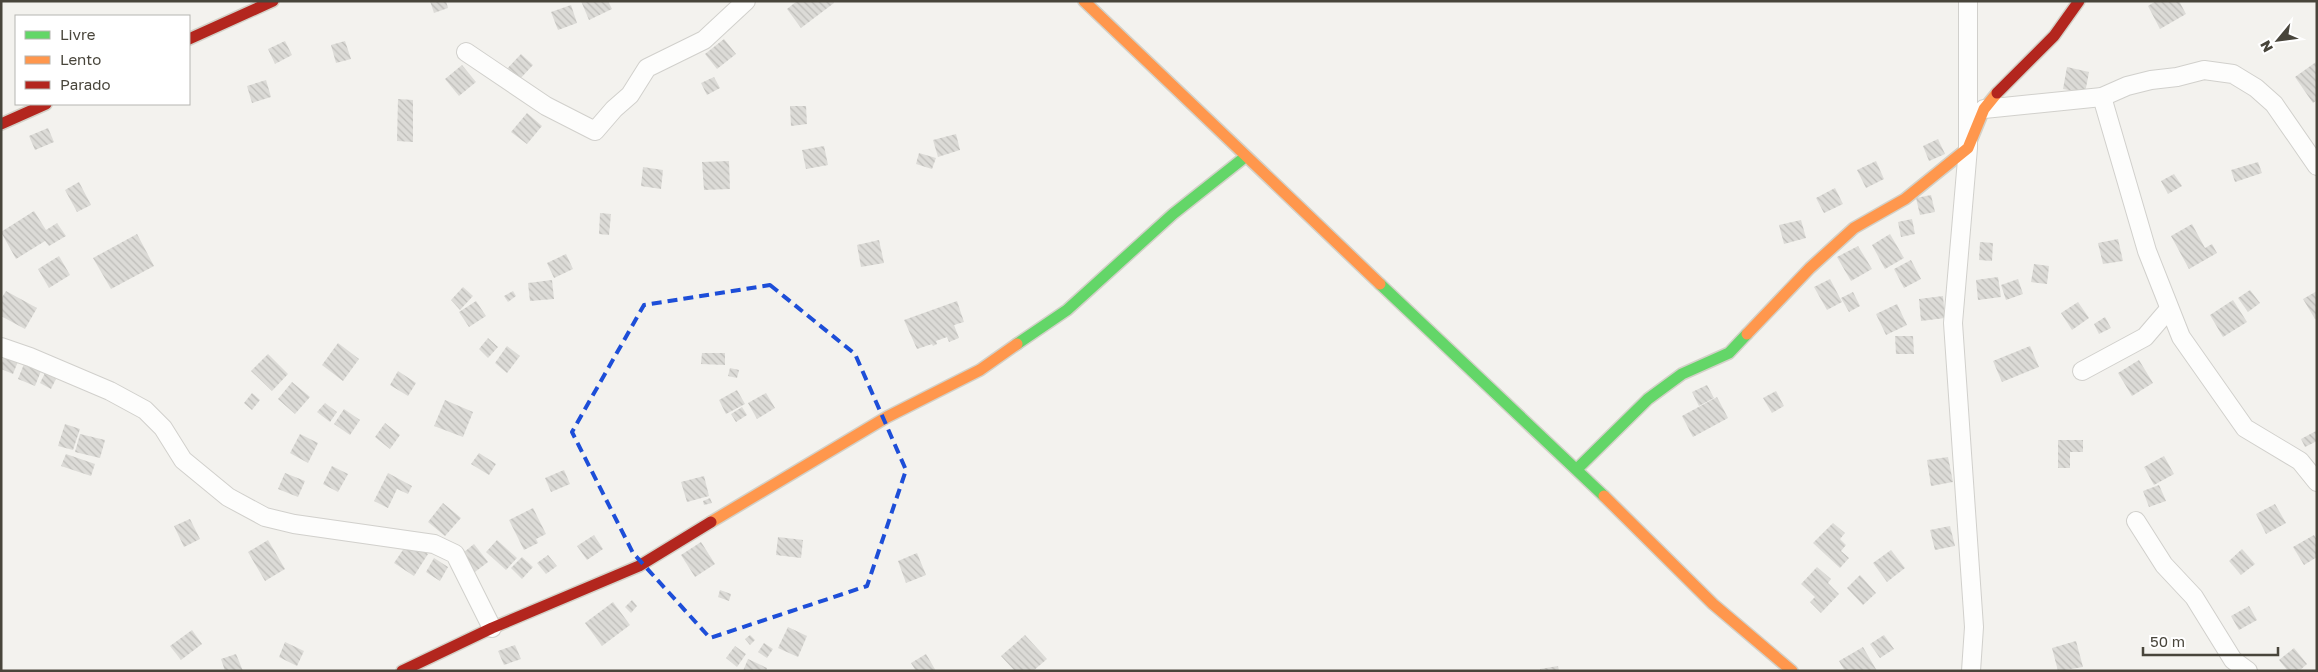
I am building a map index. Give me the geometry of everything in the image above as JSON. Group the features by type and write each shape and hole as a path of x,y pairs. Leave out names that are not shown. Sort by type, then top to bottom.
{"street":[{"path":"466,52 546,106 595,132 614,109 630,95 647,68 704,40 746,1"},
{"path":"1084,1 1245,157 1577,469 1713,604 1792,671"},
{"path":"1968,1 1968,148 1953,323 1974,627 1971,671"},
{"path":"1577,469 1648,398 1682,374 1729,353 1810,268 1854,228 1905,199 1968,148 1984,109 2003,85 2054,36 2079,1"},
{"path":"190,39 268,2"},
{"path":"1984,109 2102,97 2127,86 2204,70 2233,74 2256,88 2274,104 2317,166"},
{"path":"2102,97 2146,251 2181,337 2245,428 2300,461 2317,482"},
{"path":"1,124 44,105"},
{"path":"402,671 492,628 639,566 810,461 887,417 980,370 1067,310 1128,258 1172,214 1245,157"},
{"path":"2082,371 2145,337 2159,323 2169,308"},
{"path":"1,347 30,357 110,391 145,410 163,428 183,460 228,497 265,517 434,544 454,554 469,587 492,628"},
{"path":"2136,521 2164,564 2194,597 2232,660 2248,671"}],"highlighted area":[{"path":"770,285 855,354 906,470 867,586 710,638 633,553 572,432 644,305"}],"building":[{"path":"430,1 446,1 448,8 434,13"},
{"path":"581,1 608,1 612,9 589,20"},
{"path":"797,1 833,1 834,3 801,28 787,9"},
{"path":"2156,1 2179,1 2186,14 2160,29 2148,6"},
{"path":"571,5 577,23 558,30 551,12"},
{"path":"724,39 736,54 717,69 705,54"},
{"path":"285,41 292,55 275,64 268,49"},
{"path":"345,41 351,59 336,63 331,45"},
{"path":"521,54 533,65 518,81 506,70"},
{"path":"2316,62 2317,100 2313,103 2295,77"},
{"path":"462,65 476,82 459,96 445,79"},
{"path":"2067,67 2089,72 2085,93 2063,89"},
{"path":"714,77 720,88 707,95 701,83"},
{"path":"266,80 271,97 252,103 247,86"},
{"path":"398,99 413,100 413,142 397,141"},
{"path":"790,106 806,106 807,124 791,126"},
{"path":"527,113 542,126 527,144 511,132"},
{"path":"48,128 54,142 35,150 29,136"},
{"path":"956,134 960,150 938,157 933,140"},
{"path":"1938,139 1945,154 1929,161 1923,146"},
{"path":"824,146 828,165 806,169 802,150"},
{"path":"919,153 936,158 932,169 916,164"},
{"path":"729,161 730,189 704,190 702,162"},
{"path":"1876,161 1884,179 1866,188 1857,170"},
{"path":"2258,162 2262,173 2235,182 2231,170"},
{"path":"643,167 663,170 661,189 641,186"},
{"path":"2174,174 2182,186 2168,194 2161,181"},
{"path":"79,182 91,205 77,212 65,190"},
{"path":"1835,188 1843,204 1824,213 1816,198"},
{"path":"1931,195 1935,212 1920,215 1916,198"},
{"path":"34,211 46,230 57,223 66,236 49,246 45,241 16,259 1,232"},
{"path":"600,213 611,214 609,235 599,234"},
{"path":"1912,219 1915,234 1901,237 1898,222"},
{"path":"1801,220 1806,238 1784,244 1779,225"},
{"path":"2192,224 2205,248 2212,244 2217,253 2189,269 2171,236"},
{"path":"137,234 154,266 111,289 93,258"},
{"path":"1890,234 1904,258 1885,269 1872,245"},
{"path":"2118,239 2123,261 2103,264 2098,243"},
{"path":"879,240 884,263 861,267 857,245"},
{"path":"1980,242 1993,243 1992,261 1979,260"},
{"path":"1858,246 1872,269 1851,281 1837,257"},
{"path":"566,254 573,269 554,278 547,263"},
{"path":"59,256 70,275 49,288 38,269"},
{"path":"1911,260 1921,279 1904,288 1894,269"},
{"path":"2034,264 2049,266 2047,284 2031,282"},
{"path":"1998,277 2001,297 1978,300 1976,280"},
{"path":"1830,279 1842,302 1827,310 1814,287"},
{"path":"2018,279 2023,294 2006,300 2001,285"},
{"path":"552,280 554,299 530,301 528,283"},
{"path":"463,287 473,296 460,310 451,300"},
{"path":"2250,290 2260,303 2248,312 2238,298"},
{"path":"6,291 37,308 25,329 1,316 1,299"},
{"path":"513,291 516,296 508,302 504,296"},
{"path":"2317,291 2317,318 2315,319 2303,299"},
{"path":"1853,292 1860,306 1849,312 1841,298"},
{"path":"1943,296 1945,318 1921,321 1919,299"},
{"path":"2233,300 2247,322 2223,337 2210,315"},
{"path":"476,301 486,316 469,327 459,312"},
{"path":"957,301 964,322 954,325 959,338 949,342 947,337 936,341 937,344 933,346 932,344 917,349 904,320"},
{"path":"2078,302 2089,318 2072,330 2061,313"},
{"path":"1897,304 1907,325 1886,335 1876,314"},
{"path":"2105,317 2111,328 2099,334 2094,324"},
{"path":"1895,336 1913,336 1914,354 1896,354"},
{"path":"488,338 498,347 488,358 479,349"},
{"path":"338,343 359,359 343,381 322,365"},
{"path":"507,346 520,356 507,373 495,363"},
{"path":"2030,346 2039,367 2002,382 1993,361"},
{"path":"702,353 725,353 725,365 701,364"},
{"path":"4,354 19,359 13,374 1,369"},
{"path":"268,354 288,374 272,391 251,371"},
{"path":"2139,360 2153,383 2132,396 2118,373"},
{"path":"24,364 41,371 35,386 18,379"},
{"path":"730,368 739,370 737,378 728,376"},
{"path":"398,371 416,383 408,396 390,385"},
{"path":"45,373 56,379 51,389 40,383"},
{"path":"292,382 310,397 295,414 278,399"},
{"path":"1707,385 1714,398 1699,406 1692,392"},
{"path":"737,390 745,404 726,414 719,400"},
{"path":"1776,391 1784,406 1772,413 1763,398"},
{"path":"252,393 260,400 252,410 244,403"},
{"path":"766,393 775,408 757,419 748,403"},
{"path":"1717,397 1728,418 1693,437 1682,416"},
{"path":"445,400 473,412 463,437 434,426"},
{"path":"325,403 337,412 330,422 317,412"},
{"path":"742,407 747,415 736,422 731,414"},
{"path":"344,409 360,420 350,435 334,424"},
{"path":"385,423 400,435 390,449 375,437"},
{"path":"65,424 80,429 73,450 58,446"},
{"path":"2316,431 2317,441 2305,447 2301,439"},
{"path":"80,434 105,440 100,458 75,452"},
{"path":"300,434 318,443 308,463 290,453"},
{"path":"2058,440 2083,440 2083,452 2070,452 2070,468 2058,468"},
{"path":"479,453 496,464 489,475 471,464"},
{"path":"66,454 95,464 91,476 61,466"},
{"path":"2164,456 2174,474 2154,485 2144,467"},
{"path":"1948,457 1953,482 1931,486 1927,460"},
{"path":"332,466 348,474 338,492 323,484"},
{"path":"564,470 570,484 551,492 545,478"},
{"path":"285,473 305,481 298,497 278,489"},
{"path":"388,473 412,486 408,494 397,489 388,508 374,501"},
{"path":"704,476 709,496 687,502 681,482"},
{"path":"2159,485 2166,501 2149,507 2143,491"},
{"path":"710,498 712,503 704,505 703,501"},
{"path":"443,503 461,518 445,536 428,522"},
{"path":"2275,504 2286,523 2266,534 2256,514"},
{"path":"533,508 546,534 536,539 538,543 524,550 509,520"},
{"path":"190,519 200,539 184,547 174,526"},
{"path":"1833,523 1845,533 1840,539 1846,545 1841,551 1849,558 1840,568 1813,543"},
{"path":"1950,526 1955,546 1935,550 1930,530"},
{"path":"594,535 603,549 587,560 577,546"},
{"path":"2314,535 2317,540 2317,557 2304,565 2293,547"},
{"path":"778,537 803,540 801,558 776,555"},
{"path":"268,540 285,569 265,581 248,552"},
{"path":"497,540 517,558 506,570 486,552"},
{"path":"409,541 428,554 414,576 394,563"},
{"path":"701,542 715,564 695,577 681,555"},
{"path":"474,544 488,562 471,575 458,557"},
{"path":"2242,549 2255,564 2241,575 2229,561"},
{"path":"1891,550 1905,568 1887,582 1873,563"},
{"path":"917,553 926,575 906,583 898,561"},
{"path":"548,555 557,566 546,574 537,563"},
{"path":"522,557 533,567 522,579 511,568"},
{"path":"434,558 448,567 440,581 426,572"},
{"path":"1817,567 1831,579 1828,583 1839,594 1821,613 1810,602 1815,597 1801,584"},
{"path":"1860,575 1876,593 1863,605 1847,588"},
{"path":"720,590 731,594 729,601 718,597"},
{"path":"632,600 637,606 631,613 625,607"},
{"path":"613,602 630,625 602,646 585,623"},
{"path":"2249,606 2257,620 2239,630 2231,616"},
{"path":"788,627 807,636 798,657 778,648"},
{"path":"192,630 202,644 181,660 170,646"},
{"path":"750,635 755,640 750,645 745,639"},
{"path":"1025,635 1047,659 1033,671 1015,671 1001,656"},
{"path":"1884,635 1894,649 1880,658 1870,644"},
{"path":"2076,641 2083,667 2058,671 2052,648"},
{"path":"285,642 304,651 297,666 279,657"},
{"path":"764,643 773,649 767,658 758,652"},
{"path":"515,645 521,659 504,665 498,651"},
{"path":"735,646 746,654 737,667 726,658"},
{"path":"1863,647 1877,671 1845,671 1839,661"},
{"path":"2294,648 2307,664 2299,671 2288,671 2279,660"},
{"path":"236,654 243,671 225,671 221,659"},
{"path":"926,654 936,671 916,671 911,663"},
{"path":"748,659 767,668 766,671 743,671"},
{"path":"1558,666 1559,671 1540,671 1540,669"}],"traffic: fast":[{"path":"1017,344 1067,310 1173,214 1245,157"},
{"path":"1380,284 1604,496"},
{"path":"1577,469 1648,399 1682,374 1729,353 1747,334"}],"traffic: slow":[{"path":"1084,1 1380,284"},
{"path":"1747,334 1810,268 1854,228 1905,199 1968,148 1984,109 1997,93"},
{"path":"711,522 887,417 980,370 1017,344"},
{"path":"1604,496 1713,604 1792,671"}],"traffic: jam":[{"path":"190,39 273,1"},
{"path":"1997,93 2054,36 2079,1"},
{"path":"1,124 44,105"},
{"path":"402,671 492,628 639,566 711,522"}]}
